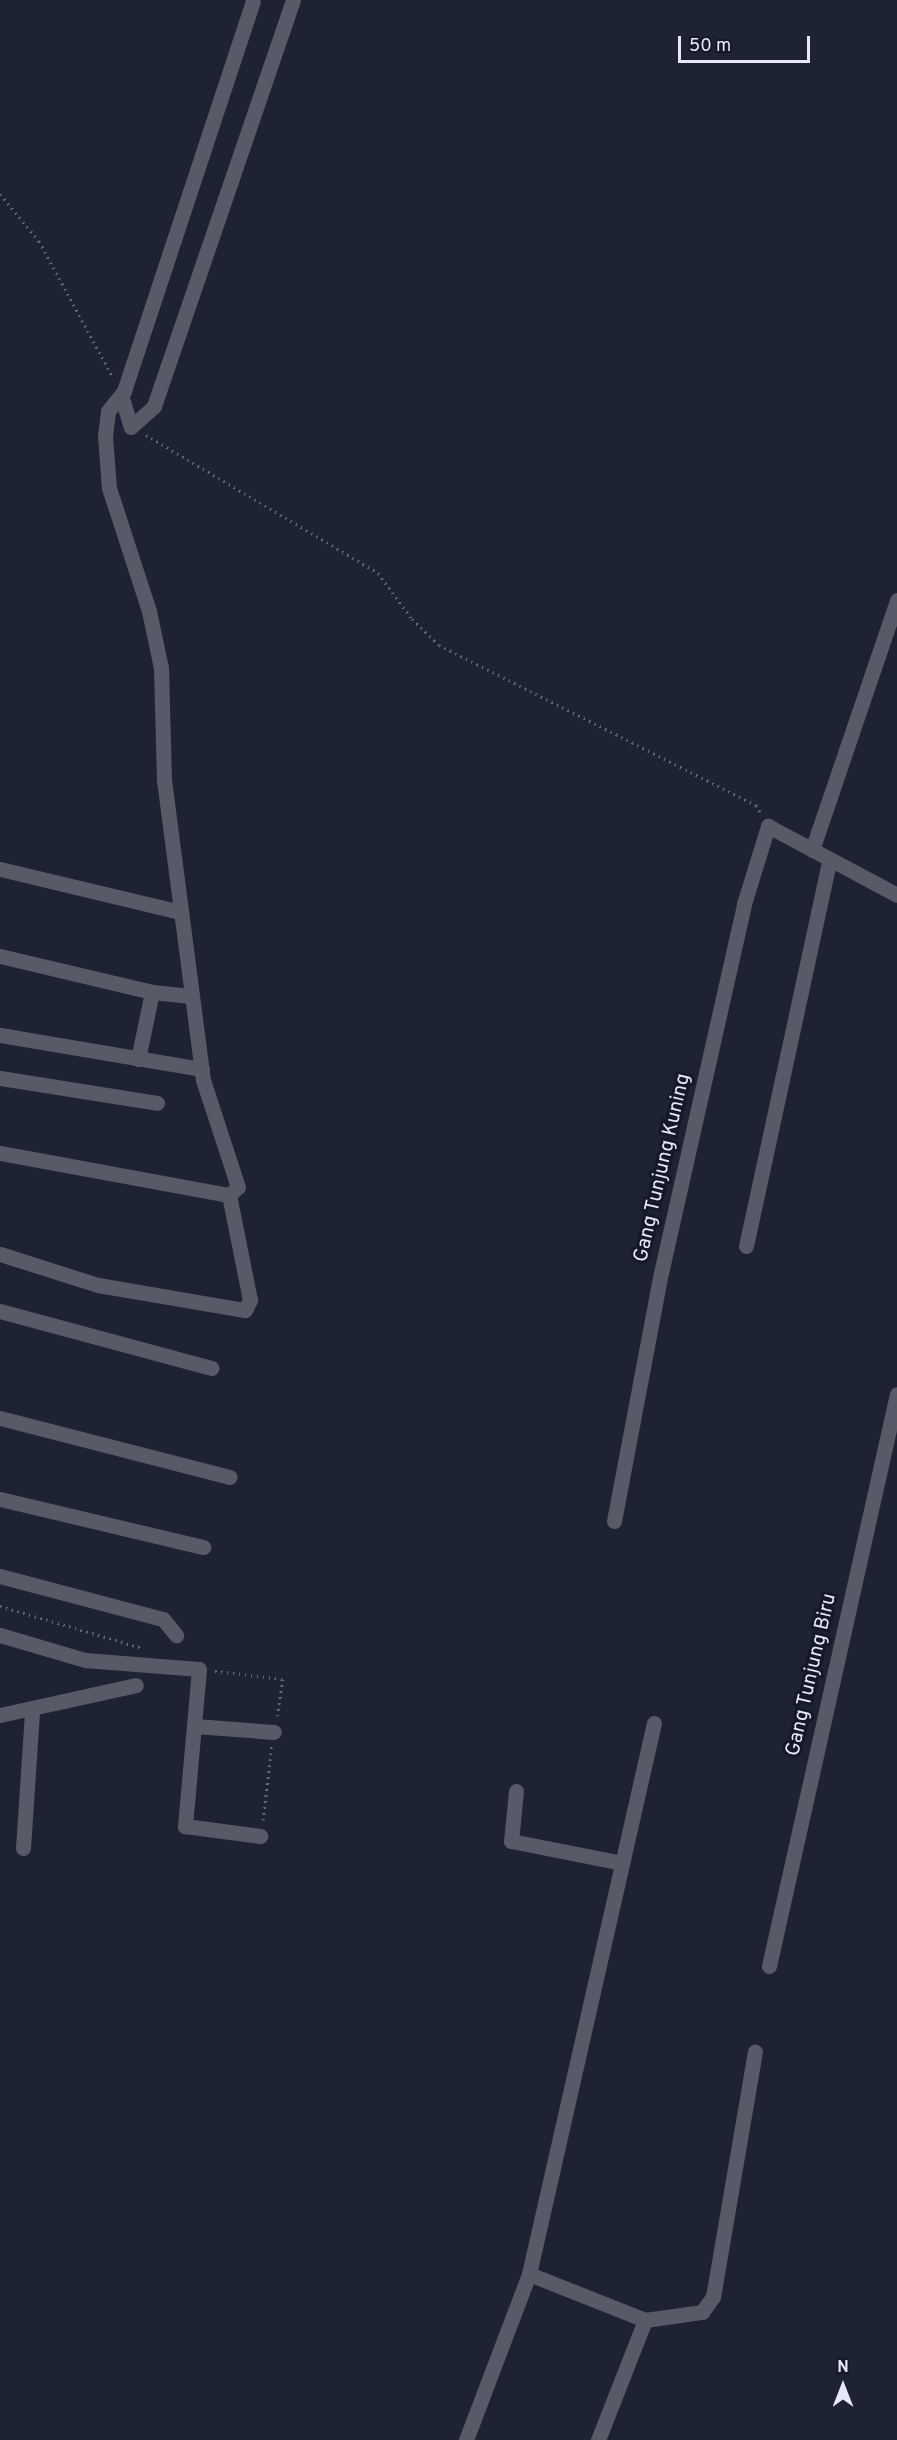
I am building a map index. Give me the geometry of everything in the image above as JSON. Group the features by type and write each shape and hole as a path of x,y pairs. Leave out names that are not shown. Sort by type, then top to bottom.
{"street":[{"path":"117,402 131,427 154,406 293,0"},
{"path":"229,1195 238,1187 202,1069 191,996 164,781 161,669 106,469 105,425 117,402 253,3"},
{"path":"812,850 897,600"},
{"path":"768,826 829,861 897,895"},
{"name":"Gang Tunjung Kuning","path":"614,1521 664,1261 744,904 768,826"},
{"path":"746,1246 829,861"},
{"path":"0,868 181,912"},
{"path":"0,956 152,992 191,996"},
{"path":"138,1059 152,992"},
{"path":"0,1035 202,1069"},
{"path":"0,1078 157,1103"},
{"path":"0,1153 229,1195"},
{"path":"0,1254 98,1285 245,1310 250,1300 229,1195"},
{"path":"0,1311 211,1368"},
{"name":"Gang Tunjung Biru","path":"769,1966 897,1394"},
{"path":"0,1418 230,1477"},
{"path":"0,1499 204,1547"},
{"path":"0,1576 163,1619 176,1635"},
{"path":"0,1635 85,1660 199,1669 185,1826 260,1836"},
{"path":"0,1715 32,1711 136,1685"},
{"path":"22,1848 32,1711"},
{"path":"466,2440 529,2274 654,1723"},
{"path":"195,1726 274,1732"},
{"path":"516,1791 512,1841 622,1863"},
{"path":"529,2274 645,2320 702,2312 713,2297 755,2052"},
{"path":"598,2440 645,2320"}],"path":[{"path":"0,194 39,241 117,402"},
{"path":"131,427 378,573 412,619 439,645 756,805 768,826"},
{"path":"0,1606 137,1642 157,1665"}]}
